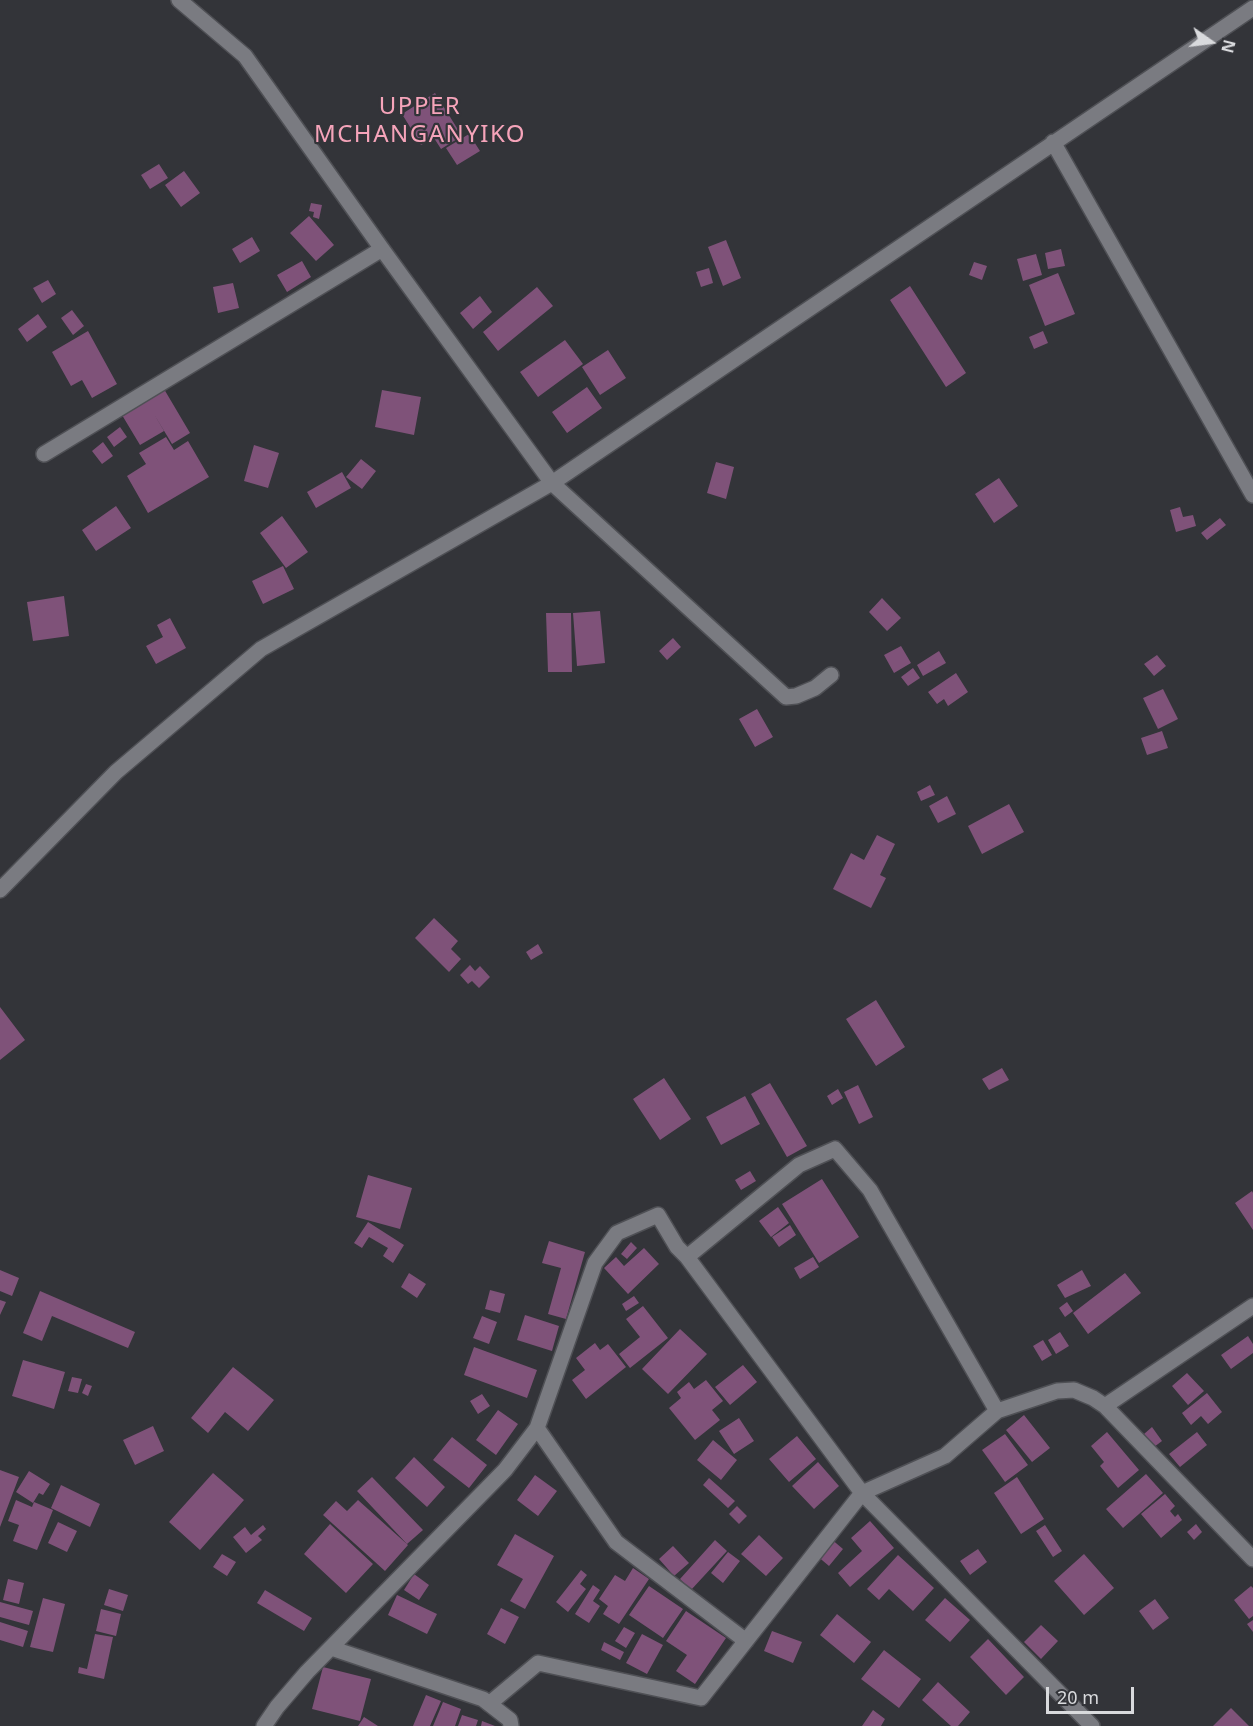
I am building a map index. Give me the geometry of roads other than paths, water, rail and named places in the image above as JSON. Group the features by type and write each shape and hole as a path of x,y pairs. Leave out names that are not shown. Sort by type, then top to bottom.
{"street":[{"path":"179,0 245,56 552,483 786,698 815,688 831,675"},
{"path":"0,890 116,772 261,649 552,483 1253,8"},
{"path":"1053,142 1253,495"},
{"path":"44,454 382,249"},
{"path":"687,1257 799,1165 835,1149 870,1190 997,1411"},
{"path":"264,1726 277,1707 331,1648 506,1470 537,1428 595,1263 617,1233 658,1215 677,1247 687,1257 862,1493 1092,1726"},
{"path":"1105,1406 1253,1306"},
{"path":"489,1704 538,1663 701,1698 862,1493 945,1456 997,1411 1057,1390 1074,1390 1105,1406 1253,1558"},
{"path":"537,1428 616,1542 746,1641"},
{"path":"331,1648 483,1699 510,1720 511,1726"}],"district":[{"name":"UPPER MCHANGANYIKO","path":"420,121"}]}
